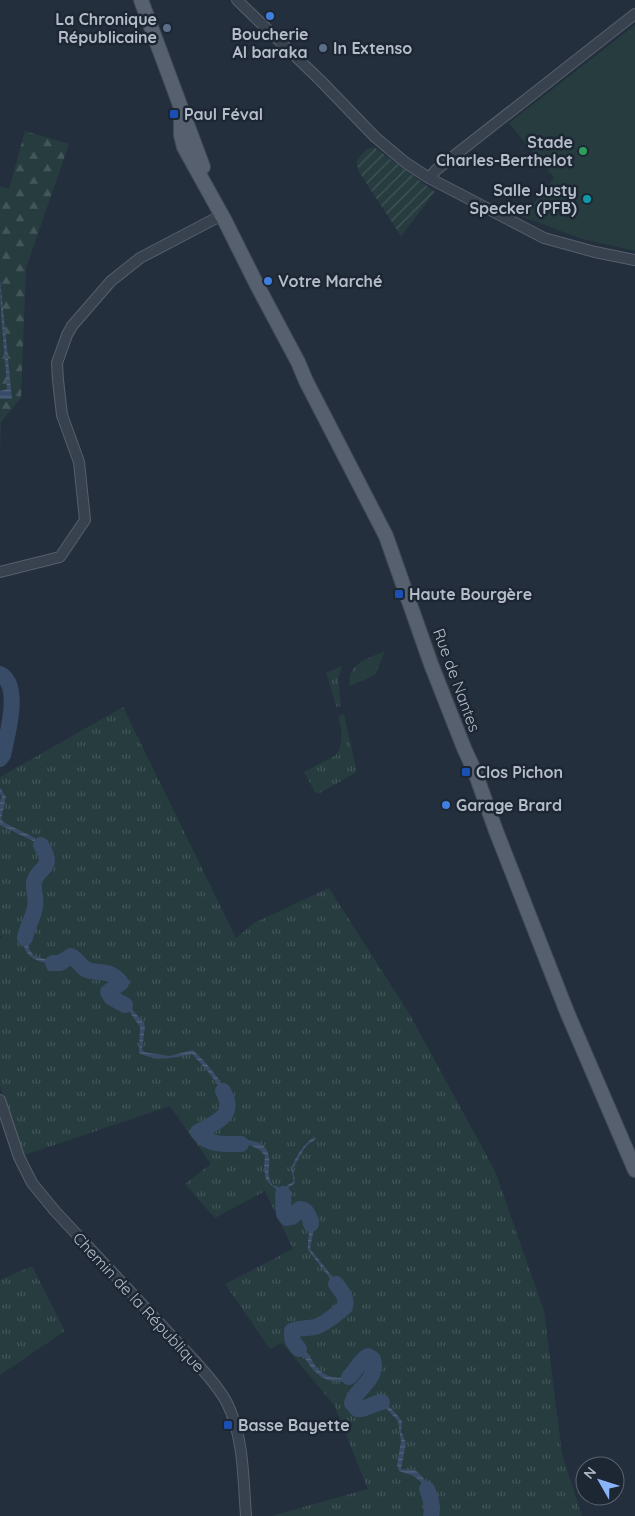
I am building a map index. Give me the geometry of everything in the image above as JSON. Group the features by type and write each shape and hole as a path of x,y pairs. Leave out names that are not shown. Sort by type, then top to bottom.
{"main road":[{"name":"Rue de Nantes","path":"141,0 181,109 181,135 184,147 222,215 386,536 433,668 567,1012 635,1170"}],"street":[{"path":"237,0 374,137 406,163 429,178 544,238 595,252 635,260"},
{"path":"429,178 436,170 635,14"},
{"path":"0,572 60,556 85,520 79,462 62,416 58,380 57,363 72,326 111,281 140,258 222,215"},
{"name":"Chemin de la République","path":"0,1100 19,1157 32,1183 54,1211 200,1366 227,1402 235,1423 241,1451 246,1516"}],"green space":[{"name":"Stade Charles-Berthelot","path":"635,25 635,251 582,239 523,217 554,178 509,123"},
{"path":"25,131 69,144 26,268 21,398 1,422 0,449 0,186 9,189"},
{"path":"374,147 435,192 401,236 359,172 356,162 364,152"},
{"path":"385,651 375,675 350,686 349,678 355,667 366,659"},
{"path":"342,666 338,679 341,705 337,708 326,673"},
{"path":"123,707 236,938 254,923 329,888 410,1015 495,1171 544,1311 562,1454 575,1494 575,1506 579,1506 582,1516 271,1516 368,1489 334,1405 282,1343 270,1349 225,1284 293,1249 265,1191 215,1218 185,1184 211,1164 170,1106 19,1157 0,1086 0,939 2,937 0,935 0,777"},
{"path":"344,714 356,768 355,773 320,793 315,792 304,772 336,755 342,736 338,716"},
{"path":"32,1266 65,1331 0,1375 0,1280"}],"water":[{"path":"0,279 12,399 0,399 0,391 7,389"},
{"path":"0,672 6,676 11,689 14,710 4,763 0,765 9,726 11,703 7,683 0,675"},
{"path":"0,788 6,797 1,819 3,822 37,839 50,853 47,873 37,883 39,911 33,922 28,941 29,949 34,956 59,963 70,954 86,970 101,969 124,982 127,985 113,997 130,1007 144,1023 142,1049 144,1052 169,1056 193,1050 214,1072 227,1092 232,1111 230,1119 204,1135 213,1144 246,1140 262,1145 267,1150 269,1158 269,1174 272,1185 283,1188 293,1182 292,1170 294,1161 304,1146 315,1137 316,1139 306,1146 293,1168 295,1183 285,1190 286,1215 290,1217 295,1209 299,1207 309,1210 314,1228 310,1249 349,1297 350,1302 349,1311 316,1334 296,1333 293,1336 297,1344 308,1354 316,1367 324,1374 333,1377 338,1378 353,1374 359,1355 365,1350 369,1348 376,1353 378,1368 375,1378 367,1391 357,1399 353,1406 360,1412 356,1413 349,1403 370,1379 373,1367 372,1360 365,1357 357,1372 345,1381 329,1380 322,1377 311,1367 291,1339 292,1331 317,1328 345,1310 346,1303 344,1296 308,1250 310,1227 307,1217 297,1211 291,1220 283,1219 283,1196 266,1180 265,1156 260,1150 250,1145 213,1147 205,1143 196,1134 225,1118 228,1106 227,1100 219,1086 192,1054 172,1058 152,1058 139,1053 140,1027 129,1011 106,994 121,986 112,979 100,974 84,971 70,957 59,965 34,959 26,950 24,944 25,934 35,908 34,880 45,869 45,854 33,841 0,825 0,802 2,796"},
{"path":"378,1398 391,1408 402,1421 401,1431 406,1443 401,1469 415,1470 422,1476 440,1507 439,1516 432,1516 430,1500 423,1484 415,1477 399,1471 397,1465 401,1441 398,1421 380,1404 360,1412"}],"waterway":[{"path":"0,674 7,680 12,699 7,735 3,755 0,759"},
{"path":"25,938 36,901 34,883 46,864 47,859 41,845"},
{"path":"53,963 60,963 71,956 87,970 113,976 121,983 108,992 112,998 125,1005"},
{"path":"223,1091 227,1100 228,1107 226,1112 218,1121 198,1132 202,1137 212,1142 241,1144"},
{"path":"283,1194 284,1214 287,1218 292,1217 302,1209 308,1214 311,1224"},
{"path":"299,1349 293,1341 292,1331 319,1326 345,1307 345,1297 336,1284"},
{"path":"349,1377 365,1358 368,1356 373,1359 373,1373 357,1393 352,1403 357,1409 360,1409 382,1402"},
{"path":"427,1489 431,1502 431,1516"}],"place":[{"name":"Boucherie Al baraka","path":"270,16"},
{"name":"La Chronique Républicaine","path":"167,28"},
{"name":"In Extenso","path":"323,48"},
{"name":"Paul Féval","path":"174,114"},
{"name":"Stade Charles-Berthelot","path":"583,151"},
{"name":"Salle Justy Specker (PFB)","path":"587,199"},
{"name":"Votre Marché","path":"268,281"},
{"name":"Haute Bourgère","path":"399,594"},
{"name":"Clos Pichon","path":"466,772"},
{"name":"Garage Brard","path":"446,805"},
{"name":"Basse Bayette","path":"228,1425"}]}
